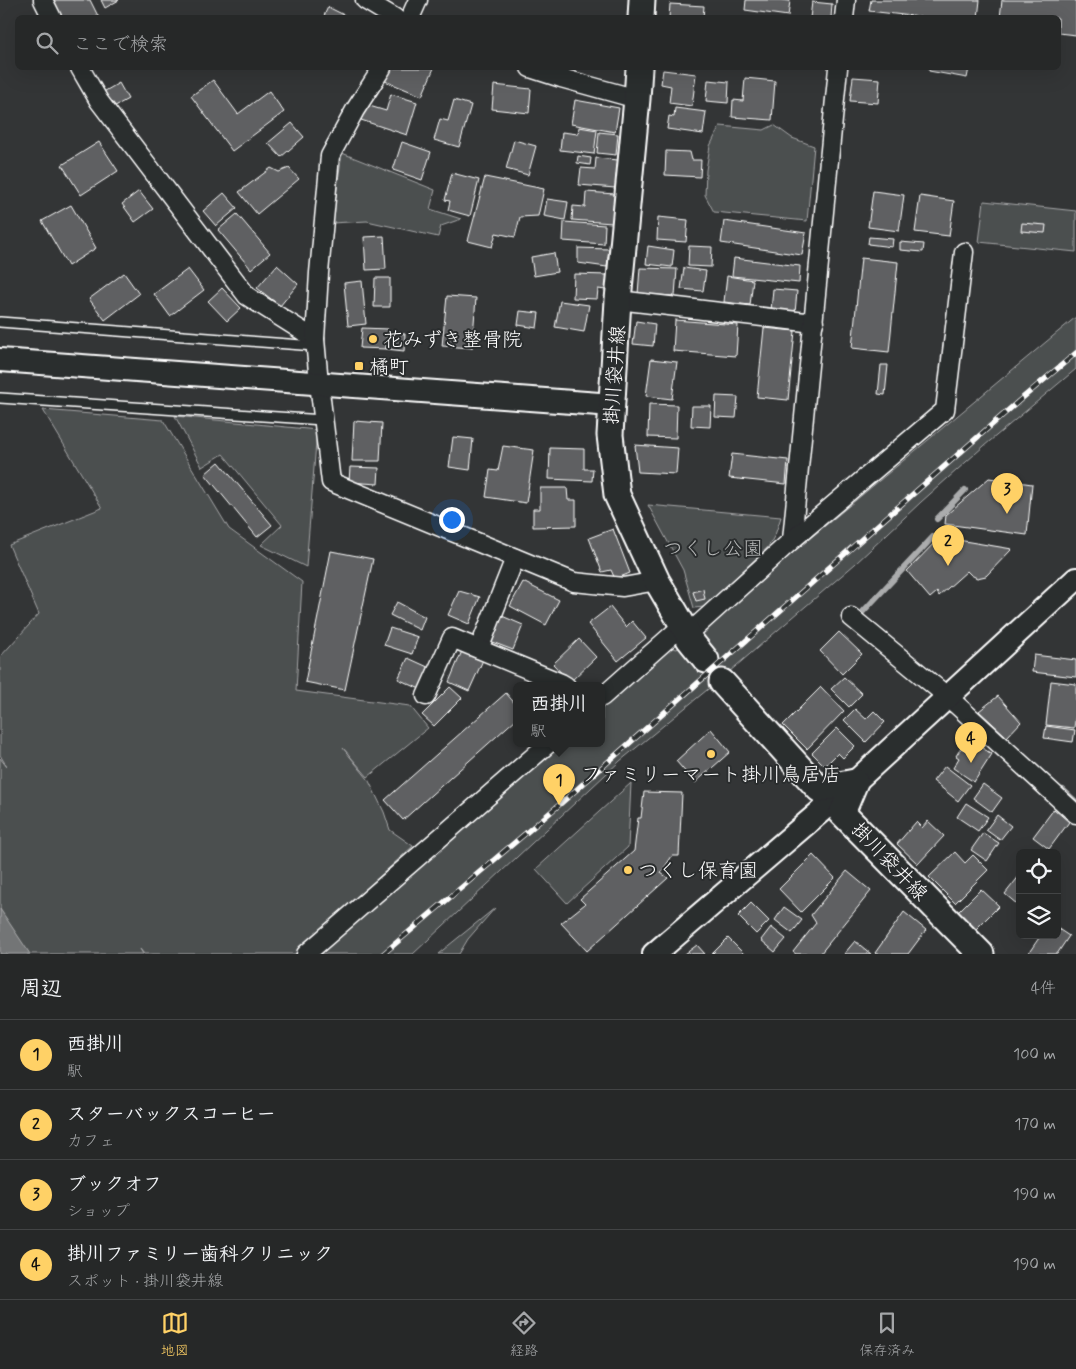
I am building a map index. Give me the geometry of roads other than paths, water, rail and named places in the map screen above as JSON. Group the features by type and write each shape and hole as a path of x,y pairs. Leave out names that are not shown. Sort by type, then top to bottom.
{"main road":[{"path":"642,0 642,15"},
{"name":"掛川袋井線","path":"639,70 618,300 610,436 617,495 657,581 689,639 706,660"},
{"path":"722,682 819,789 855,782"},
{"name":"掛川袋井線","path":"855,782 842,812 981,954"}],"street":[{"path":"43,0 50,15"},
{"path":"365,0 391,15"},
{"path":"411,15 418,0"},
{"path":"844,15 846,0"},
{"path":"81,70 99,101 247,296 315,342"},
{"path":"381,70 355,110 330,156 319,273 315,342 331,482 574,582 623,587 657,581"},
{"path":"536,70 637,99"},
{"path":"792,540 838,70"},
{"path":"605,695 685,630 945,410 964,252"},
{"path":"618,300 814,323"},
{"path":"0,360 613,405"},
{"path":"479,649 516,558"},
{"path":"654,954 855,782 1076,580"},
{"path":"851,617 948,697 1076,814"},
{"path":"426,696 452,638 559,682"},
{"path":"306,954 545,747"}],"lane":[{"path":"0,322 315,342"},
{"path":"0,398 323,420"}],"waterway":[{"path":"937,519 965,490"},
{"path":"862,620 858,617 933,537"},
{"path":"1063,790 1076,802"}],"railway":[{"path":"383,954 559,805 1076,353"}],"place":[{"name":"花みずき整骨院","path":"373,339"},
{"name":"橘町","path":"359,366"},
{"name":"ブックオフ","path":"1007,514"},
{"name":"スターバックスコーヒー","path":"948,566"},
{"name":"ファミリーマート掛川鳥居店","path":"711,754"},
{"name":"掛川ファミリー歯科クリニック","path":"971,763"},
{"name":"西掛川","path":"559,805"},
{"name":"つくし保育園","path":"628,870"}],"park label":[{"name":"つくし公園","path":"713,548"}]}
